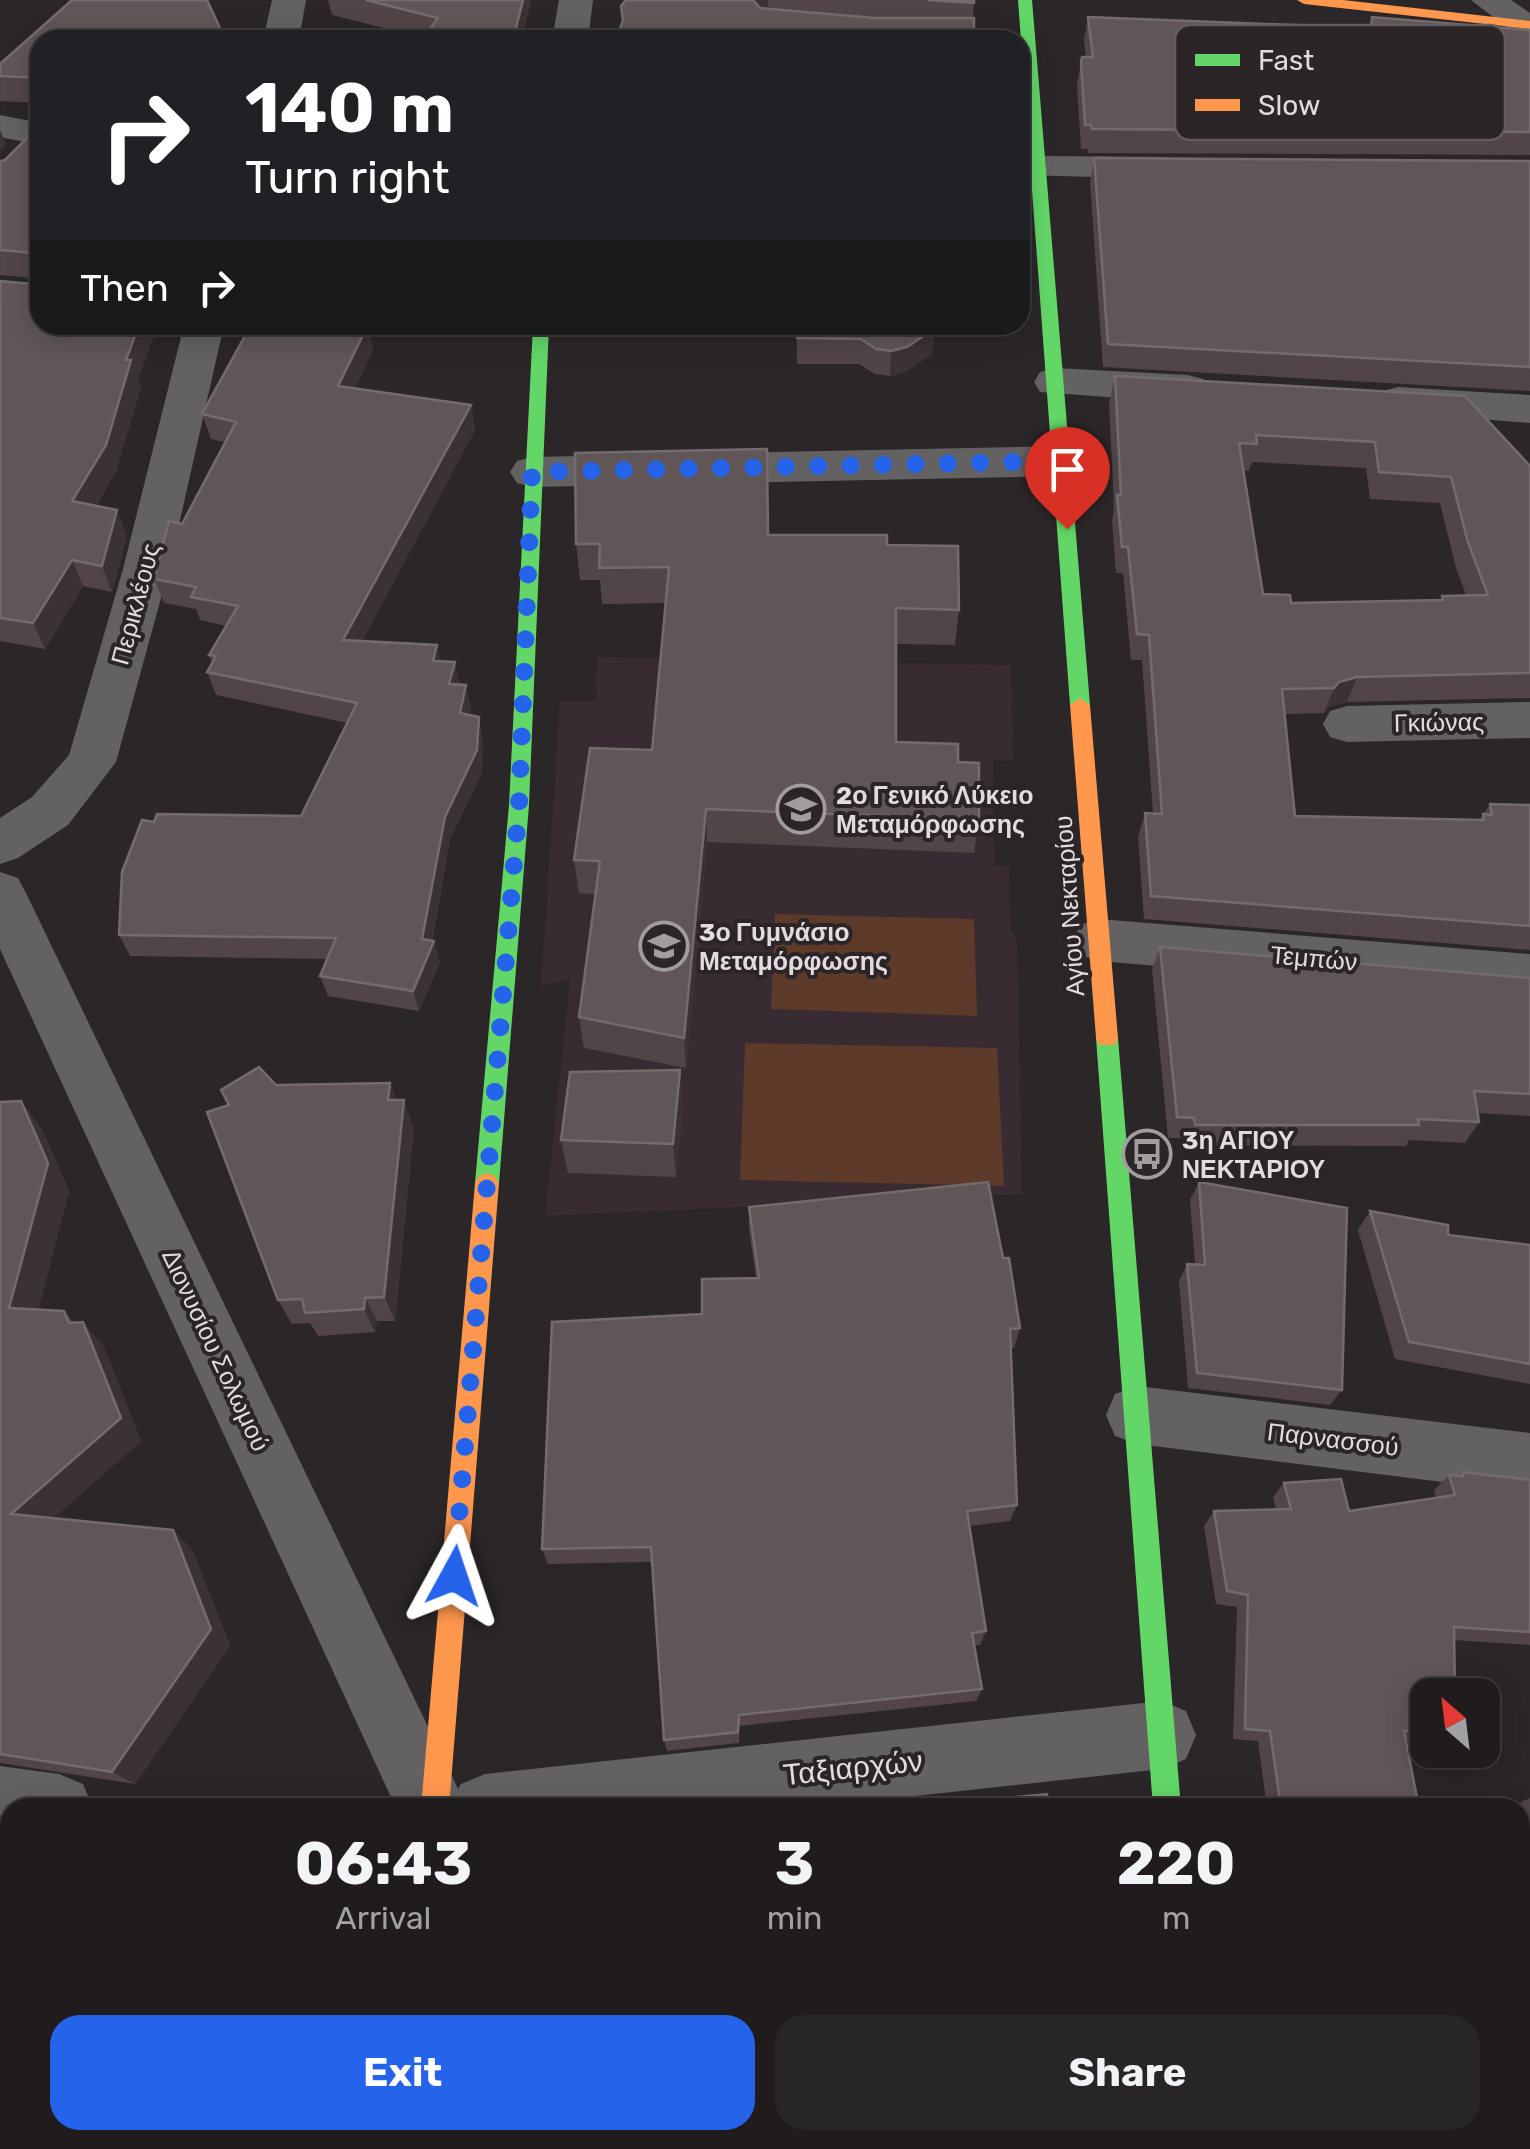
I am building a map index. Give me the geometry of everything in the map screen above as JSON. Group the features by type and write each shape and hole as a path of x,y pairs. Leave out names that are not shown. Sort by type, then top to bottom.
{"street":[{"path":"283,30 289,0"},
{"path":"572,30 576,0"},
{"name":"Αγίου Νεκταρίου","path":"1025,0 1027,30"},
{"path":"1304,0 1527,26"},
{"path":"1488,0 1527,26"},
{"name":"Αγίου Νεκταρίου","path":"1030,64 1167,1798"},
{"path":"0,126 30,144"},
{"path":"1038,167 1192,168"},
{"name":"Περικλέους","path":"0,844 50,811 91,762 146,569 202,335"},
{"path":"434,1798 519,805 539,335"},
{"path":"1055,382 1233,392"},
{"path":"1352,399 1530,409"},
{"path":"532,472 1062,461"},
{"name":"Γκιώνας","path":"1348,724 1530,720"},
{"name":"Διονυσίου Σολωμού","path":"0,893 428,1798"},
{"name":"Τεμπών","path":"1099,940 1530,976"},
{"name":"Παρνασσού","path":"1137,1415 1530,1463"},
{"name":"Ταξιαρχών","path":"578,1798 1162,1735"}],"shaded area":[{"path":"597,657 1011,665 1013,761 993,760 994,866 1009,866 1010,929 1017,941 1022,1194 545,1216 570,979 541,987 560,701 596,701"},
{"path":"775,914 974,919 977,1016 771,1009"},
{"path":"745,1043 997,1048 1004,1186 740,1180"}],"building":[{"path":"72,0 207,0 221,30 38,30"},
{"path":"366,0 523,0 516,30 429,30 438,18"},
{"path":"626,0 753,0 760,8 875,18 974,18 974,30 620,30 621,6"},
{"path":"928,0 974,0 974,3"},
{"path":"1088,17 1294,25 1175,25 1175,130 1092,129 1085,125 1081,62 1082,57 1093,57"},
{"path":"1372,17 1469,25 1371,25"},
{"path":"1505,28 1530,30 1530,132 1505,132"},
{"path":"30,37 30,78 0,76 0,64"},
{"path":"30,135 30,253 0,250 0,161"},
{"path":"1094,158 1530,161 1530,367 1108,344"},
{"path":"0,281 30,284 30,335 135,335 106,445 72,501 117,510 102,566 72,560 33,623 0,618"},
{"path":"245,335 363,335 338,386 471,405 343,640 437,645 433,661 455,662 449,684 466,685 460,713 479,717 477,750 445,817 422,939 434,941 413,991 320,976 336,938 119,935 122,872 142,820 154,822 157,814 301,816 357,703 207,672 216,656 209,655 238,606 191,597 196,587 154,579 169,521 182,524 236,422 202,414"},
{"path":"925,335 907,347 891,351 876,349 861,339 797,338"},
{"path":"1115,376 1465,396 1530,466 1530,673 1357,677 1339,682 1334,688 1282,689 1295,816 1484,820 1483,814 1492,815 1490,804 1530,805 1530,926 1151,896 1145,813 1162,814 1149,635 1137,634 1128,547 1122,547 1117,495 1121,495","holes":["1256,435 1375,442 1379,472 1451,477 1468,542 1488,595 1442,596 1443,600 1291,603 1290,595 1263,594 1239,443 1257,444"]},
{"path":"767,449 768,535 887,535 887,545 958,546 959,610 896,608 896,742 958,744 958,762 979,763 979,820 706,809 684,1038 579,1017 600,861 574,860 590,748 652,750 669,567 599,568 600,544 576,544 575,453"},
{"path":"1160,947 1530,978 1530,1094 1474,1091 1479,1122 1418,1119 1419,1125 1195,1125 1194,1118 1177,1117"},
{"path":"259,1067 276,1085 390,1083 388,1100 404,1100 384,1297 365,1298 364,1309 305,1313 302,1299 278,1300 207,1112 229,1105 221,1090"},
{"path":"680,1070 673,1144 561,1140 570,1072"},
{"path":"21,1101 48,1163 9,1308 64,1311 69,1323 83,1322 121,1418 11,1514 173,1530 211,1629 112,1772 0,1754 0,1102"},
{"path":"988,1182 1003,1258 1009,1258 1020,1328 1010,1329 1017,1505 967,1511 986,1631 972,1633 982,1689 739,1715 738,1732 664,1740 651,1547 542,1549 552,1322 702,1314 702,1279 759,1278 749,1207"},
{"path":"1199,1182 1347,1208 1342,1390 1197,1373 1187,1264 1205,1265"},
{"path":"1370,1211 1448,1225 1448,1235 1530,1245 1530,1364 1409,1342"},
{"path":"1463,1472 1530,1480 1530,1632 1454,1627 1455,1678 1410,1678 1410,1731 1404,1731 1417,1798 1280,1798 1270,1731 1245,1729 1248,1595 1227,1591 1214,1511 1291,1509 1284,1483 1341,1479 1349,1511 1455,1495 1449,1475 1463,1476"},
{"path":"1047,1794 1048,1798 1005,1798"}],"traffic: fast":[{"path":"1025,0 1027,30"},
{"path":"1030,64 1080,705"},
{"path":"487,1183 519,805 541,335"},
{"path":"1107,1038 1166,1798"}],"traffic: slow":[{"path":"1304,0 1530,25"},
{"path":"1080,705 1107,1038"},
{"path":"436,1798 487,1183"}],"place":[{"name":"2ο Γενικό Λύκειο Μεταμόρφωσης","path":"801,809"},
{"name":"3ο Γυμνάσιο Μεταμόρφωσης","path":"664,946"},
{"name":"3η ΑΓΙΟΥ ΝΕΚΤΑΡΙΟΥ","path":"1147,1154"}],"route":[{"path":"454,1576 519,805 532,472 1062,461 1067,529"}]}
